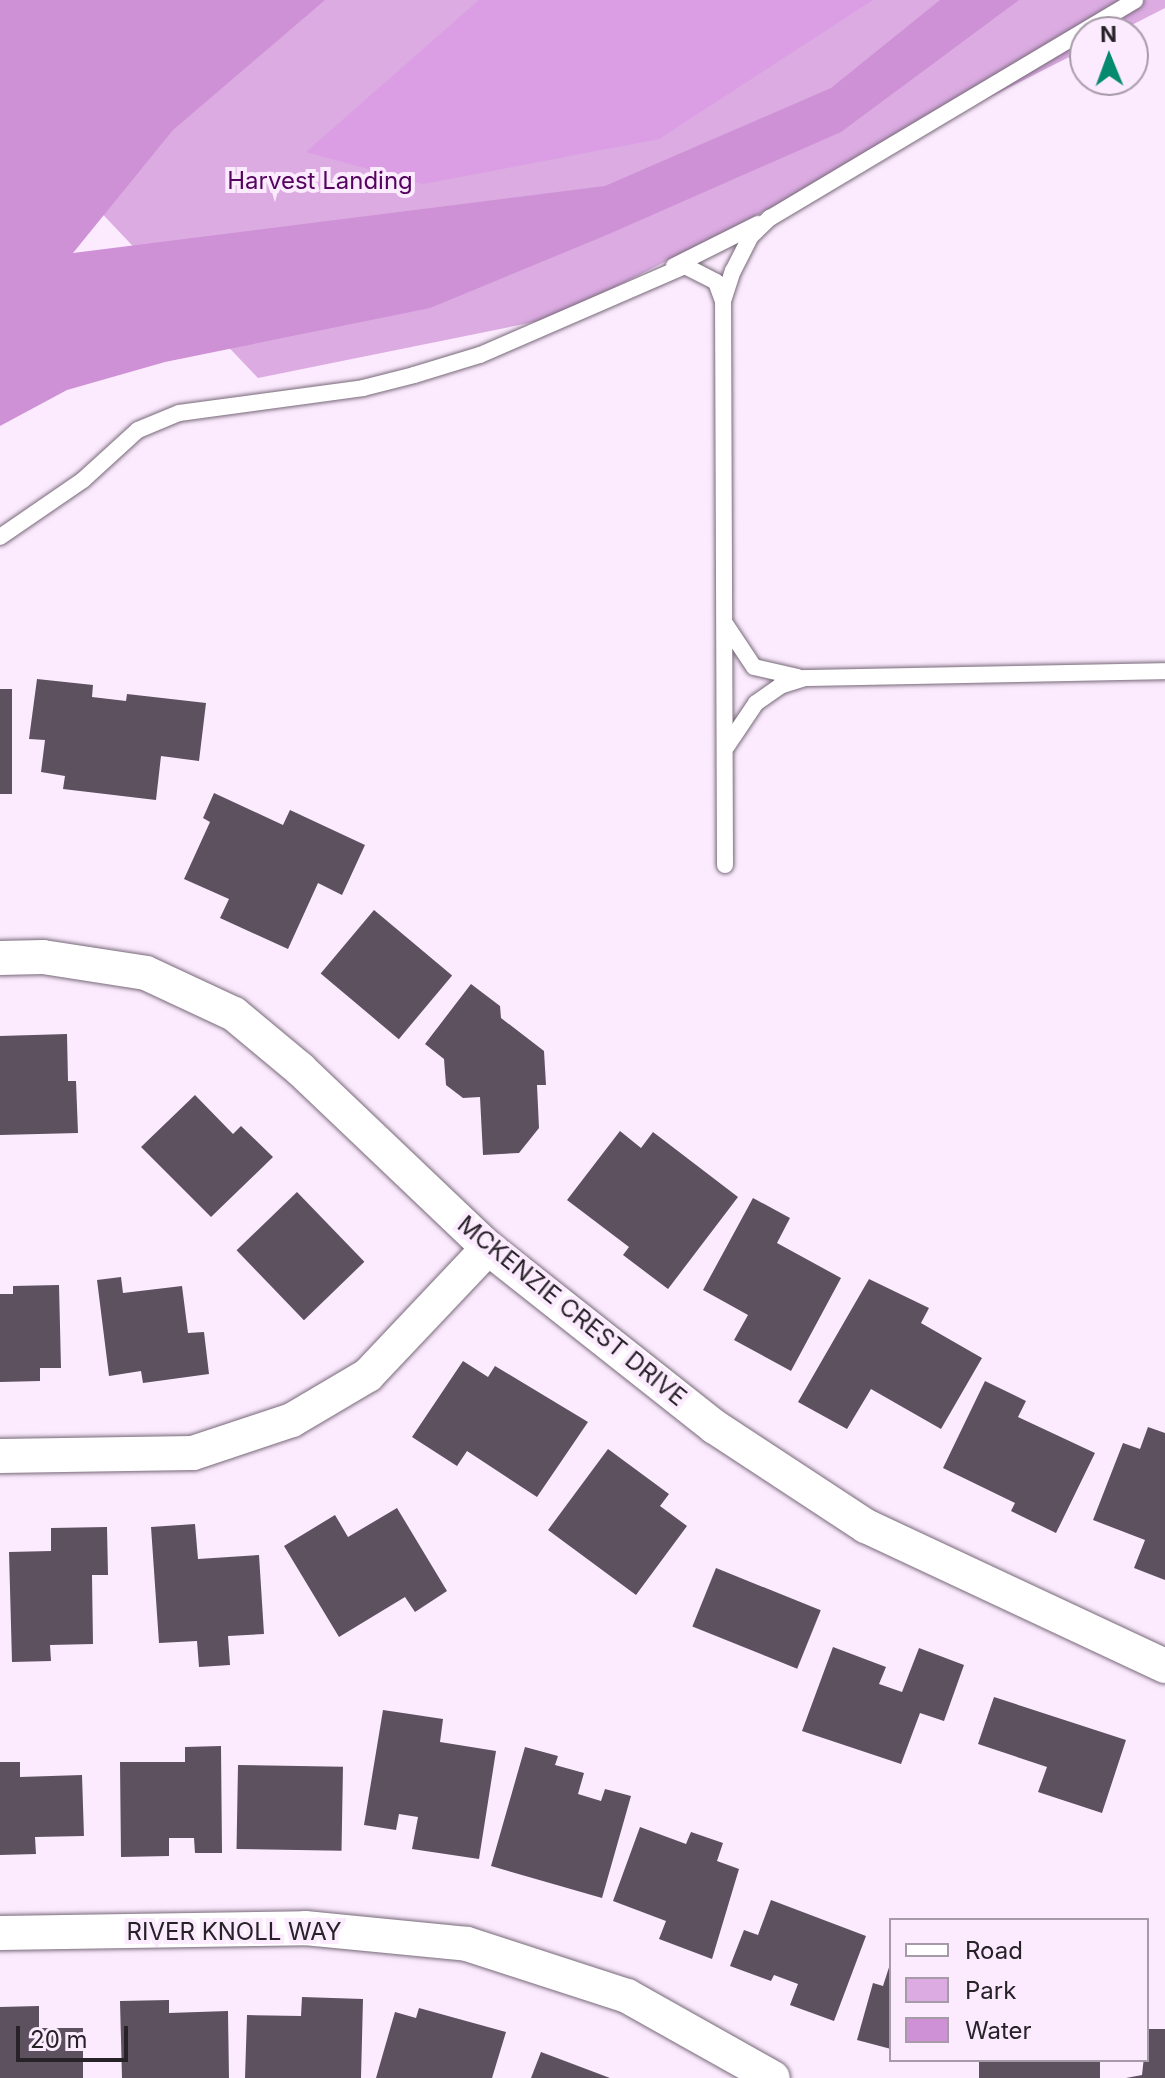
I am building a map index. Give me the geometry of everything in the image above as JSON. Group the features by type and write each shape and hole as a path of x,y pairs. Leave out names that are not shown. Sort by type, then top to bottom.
{"street":[{"name":"MCKENZIE CREST DRIVE","path":"0,958 43,957 146,973 234,1014 300,1069 488,1248 715,1427 866,1526 1165,1666"},
{"path":"0,1456 193,1453 292,1420 368,1375 488,1248"},
{"name":"RIVER KNOLL WAY","path":"0,1933 305,1928 467,1944 627,1996 773,2078"}],"lane":[{"path":"0,537 83,480 138,430 179,413 349,390 414,375 553,325 770,218 1135,0"},
{"path":"723,301 750,237 770,218"},
{"path":"656,275 685,266 702,271 716,282 723,301 725,865"},
{"path":"724,622 754,667 804,678 1165,671"},
{"path":"725,752 743,716 756,703 780,686 804,678"}],"green space":[{"name":"Harvest Landing","path":"0,0 1165,0 1165,8 1149,16 1069,16 1069,57 554,318 258,378 0,106"}],"shaded area":[{"path":"479,0 873,0 659,139 423,184 306,152"}],"water":[{"path":"0,0 325,0 173,130 73,253 605,186 831,88 940,0 1019,0 841,132 609,234 430,308 165,362 67,390 0,426"}],"building":[{"path":"37,679 93,685 92,697 126,701 127,694 206,703 199,761 161,756 156,800 63,789 65,776 41,772 45,740 29,739"},
{"path":"0,689 12,689 12,794 0,794"},
{"path":"214,793 283,825 290,810 365,845 342,895 318,883 288,949 220,918 229,899 184,879 210,822 203,818"},
{"path":"374,910 452,976 399,1039 321,974"},
{"path":"471,984 500,1006 501,1018 544,1051 546,1085 537,1085 539,1128 519,1153 483,1155 480,1097 463,1098 446,1085 444,1059 425,1044"},
{"path":"67,1034 68,1081 76,1081 78,1133 0,1135 0,1036"},
{"path":"195,1095 233,1134 241,1126 273,1157 211,1217 141,1147"},
{"path":"620,1131 641,1148 653,1132 738,1197 668,1289 623,1255 629,1247 567,1200"},
{"path":"297,1192 364,1262 304,1320 237,1250"},
{"path":"753,1198 790,1218 777,1243 841,1278 791,1371 734,1340 748,1315 703,1290"},
{"path":"121,1277 123,1293 182,1286 188,1333 204,1332 209,1374 143,1383 141,1371 109,1376 97,1280"},
{"path":"869,1279 929,1308 921,1323 982,1358 941,1429 871,1389 847,1429 798,1402"},
{"path":"59,1285 61,1368 40,1368 40,1381 0,1382 0,1294 13,1294 13,1286"},
{"path":"463,1361 488,1377 495,1366 588,1422 537,1497 467,1451 457,1466 412,1437"},
{"path":"985,1381 1026,1401 1018,1417 1095,1453 1056,1533 1011,1511 1015,1503 943,1468"},
{"path":"1148,1427 1165,1433 1165,1580 1134,1568 1145,1540 1093,1520 1123,1443 1140,1449"},
{"path":"608,1449 669,1494 660,1506 687,1526 636,1595 548,1530"},
{"path":"397,1508 447,1591 415,1612 405,1597 339,1637 284,1546 335,1515 348,1537"},
{"path":"195,1524 198,1559 259,1555 264,1634 228,1636 230,1665 199,1667 197,1641 159,1643 151,1527"},
{"path":"107,1527 108,1575 92,1575 93,1644 50,1645 51,1661 12,1662 9,1552 51,1551 51,1528"},
{"path":"716,1568 821,1610 797,1669 692,1626"},
{"path":"833,1647 886,1667 879,1684 902,1692 919,1648 964,1665 944,1721 920,1713 901,1764 802,1731"},
{"path":"994,1697 1126,1740 1102,1813 1038,1792 1047,1767 978,1744"},
{"path":"383,1710 443,1719 440,1742 496,1751 479,1859 412,1849 418,1817 399,1814 396,1830 364,1825"},
{"path":"221,1746 222,1853 195,1853 194,1838 169,1838 169,1856 121,1857 120,1762 185,1762 185,1747"},
{"path":"525,1747 558,1756 555,1765 584,1773 578,1794 601,1801 605,1789 631,1796 602,1898 491,1866"},
{"path":"0,1762 20,1762 20,1777 82,1775 84,1836 35,1837 36,1854 0,1855"},
{"path":"238,1765 343,1767 342,1851 237,1849"},
{"path":"640,1827 686,1844 691,1832 723,1843 717,1861 739,1869 712,1959 659,1939 666,1921 613,1901"},
{"path":"771,1900 866,1936 834,2021 790,2005 798,1984 774,1975 771,1981 730,1966 744,1930 758,1935"},
{"path":"889,1967 889,2048 857,2040 873,1983 883,1986"},
{"path":"302,1997 363,1999 361,2078 245,2078 247,2015 301,2016"},
{"path":"169,2000 169,2013 228,2011 229,2078 122,2078 120,2001"},
{"path":"39,2006 39,2028 83,2028 83,2078 0,2078 0,2007"},
{"path":"419,2008 506,2032 492,2078 376,2078 395,2012 416,2018"},
{"path":"1149,2029 1165,2029 1165,2078 1126,2078 1142,2075 1143,2062 1149,2062"},
{"path":"541,2052 610,2078 531,2078"},
{"path":"979,2062 1100,2062 1100,2078 979,2078"}]}
